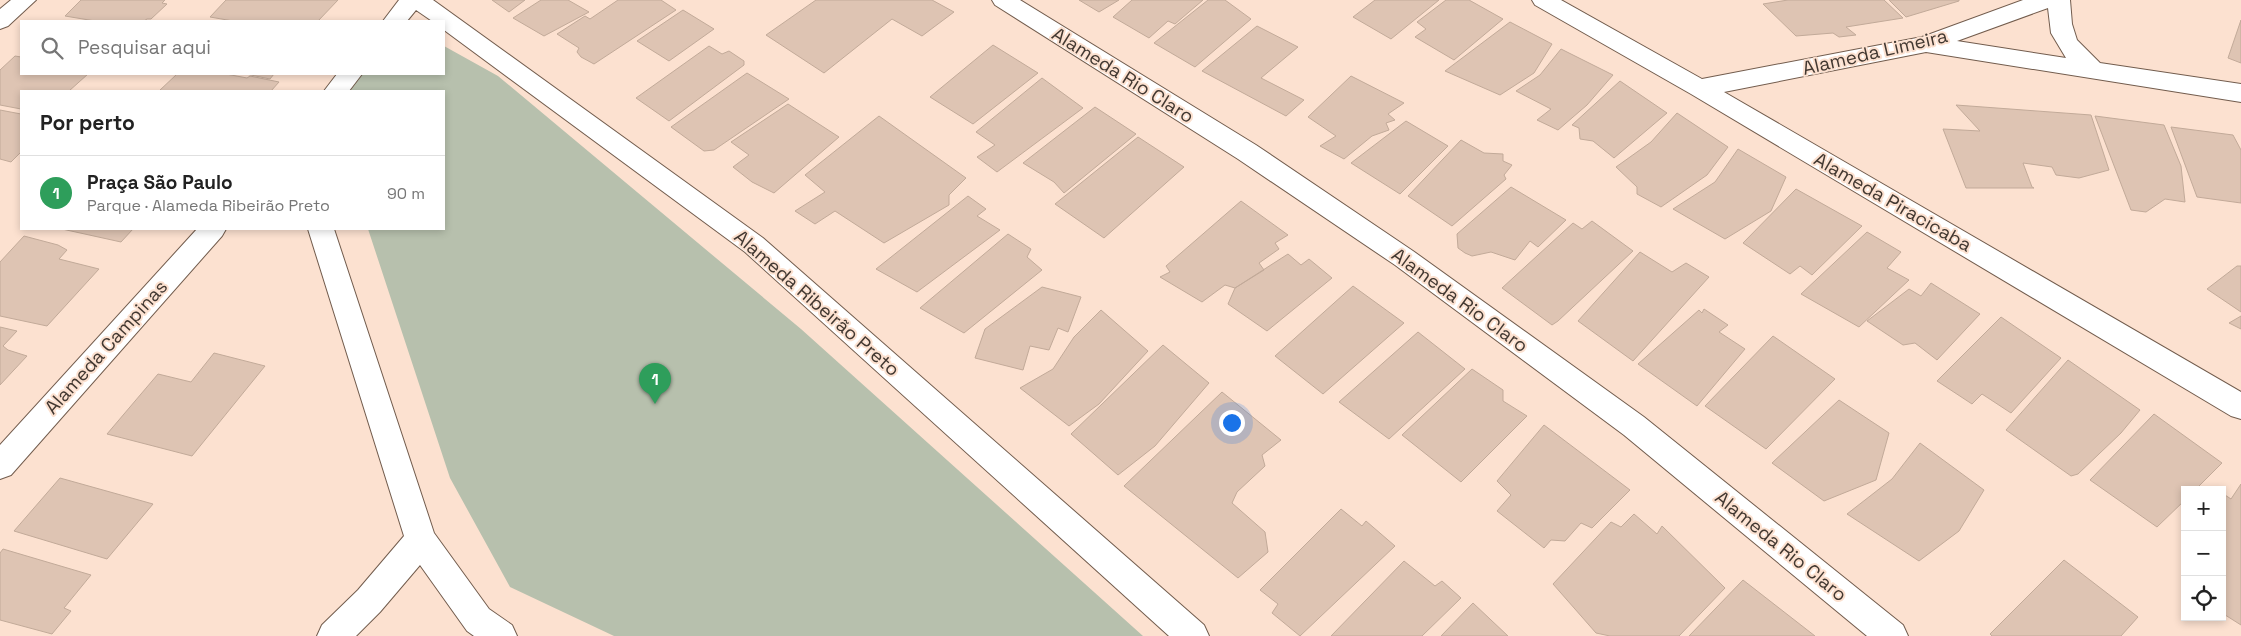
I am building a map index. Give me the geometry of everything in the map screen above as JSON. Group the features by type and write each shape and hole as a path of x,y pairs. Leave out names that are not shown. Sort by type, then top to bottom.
{"street":[{"path":"0,21 25,0"},
{"path":"395,20 412,0"},
{"name":"Alameda Ribeirão Preto","path":"418,0 754,245 1193,636"},
{"name":"Alameda Rio Claro","path":"1003,0 1247,152 1404,258 1634,426 1892,636"},
{"name":"Alameda Piracicaba","path":"1543,0 1699,88 2241,406"},
{"name":"Alameda Limeira","path":"1699,88 1926,44 2046,0"},
{"path":"2058,0 2059,25 2064,42 2094,71"},
{"path":"1926,44 2241,93"},
{"path":"337,90 349,75"},
{"name":"Alameda Campinas","path":"0,466 212,230"},
{"path":"321,230 421,540 450,584 478,620 501,636"},
{"path":"333,636 369,601 421,540"}],"green space":[{"path":"445,47 498,76 801,329 1143,636 614,636 510,587 450,478 368,230 445,230 445,90 344,90 354,75 445,75"}],"building":[{"path":"81,0 165,0 162,3 167,4 151,19 146,20 89,20 65,16"},
{"path":"226,0 338,0 319,20 227,20 210,17"},
{"path":"492,0 525,0 509,12"},
{"path":"541,0 568,0 589,12 544,36 513,18"},
{"path":"618,0 661,0 676,10 594,64 581,57 577,52 579,48 557,34 585,16 590,19"},
{"path":"816,0 932,0 954,12 922,36 892,19 824,73 766,35"},
{"path":"1079,0 1119,0 1099,12"},
{"path":"1132,0 1203,0 1175,24 1168,21 1149,38 1113,17"},
{"path":"1208,0 1225,0 1251,19 1195,67 1154,43"},
{"path":"1375,0 1439,0 1391,39 1353,17"},
{"path":"1446,0 1469,0 1503,19 1454,60 1415,37 1426,29 1417,22"},
{"path":"1788,0 1884,0 1903,18 1846,27 1856,35 1839,37 1833,33 1796,36 1763,4"},
{"path":"1889,0 1959,0 1959,1 1906,17"},
{"path":"683,10 714,29 669,61 637,41"},
{"path":"2241,20 2241,63 2228,58"},
{"path":"1510,22 1552,44 1534,73 1500,95 1445,71"},
{"path":"1257,26 1298,47 1261,78 1304,100 1286,116 1202,71"},
{"path":"993,45 1038,73 973,124 930,97"},
{"path":"709,46 722,54 729,51 744,61 744,65 669,121 636,98"},
{"path":"1561,49 1613,75 1587,105 1558,130 1537,120 1551,109 1516,91 1540,75"},
{"path":"15,56 20,57 20,75 87,75 70,90 20,90 20,109 0,105 0,70"},
{"path":"747,73 789,99 714,150 704,151 671,127"},
{"path":"176,75 231,75 247,78 250,76 279,82 272,90 160,90"},
{"path":"251,75 273,75 270,79"},
{"path":"1351,76 1404,103 1388,114 1395,120 1386,123 1389,130 1372,136 1344,159 1320,146 1336,136 1308,117"},
{"path":"1042,78 1083,108 997,172 977,157 995,145 976,132"},
{"path":"1620,81 1667,113 1614,158 1593,141 1580,139 1579,128 1572,125"},
{"path":"788,104 839,137 774,193 752,182 733,167 749,155 731,142"},
{"path":"1956,105 2091,115 2109,170 2079,178 2056,175 2052,167 2023,163 2034,188 1966,188 1943,129 1980,131"},
{"path":"1095,107 1136,134 1064,193 1054,182 1023,163"},
{"path":"0,110 20,114 20,153 11,162 0,159"},
{"path":"1677,113 1728,147 1707,175 1661,207 1637,194 1637,187 1616,167 1651,142"},
{"path":"879,116 966,178 949,195 949,205 884,243 835,211 815,224 795,211 825,192 805,175"},
{"path":"2095,116 2164,125 2181,166 2185,202 2165,199 2146,212 2131,210"},
{"path":"1406,121 1448,146 1400,194 1351,163"},
{"path":"2171,127 2233,135 2241,150 2241,203 2197,197"},
{"path":"1138,137 1184,167 1104,238 1055,204"},
{"path":"1461,140 1484,153 1503,154 1503,161 1512,165 1504,175 1506,179 1452,226 1408,196"},
{"path":"1738,149 1786,177 1771,211 1725,239 1673,209 1715,182"},
{"path":"1511,187 1566,220 1538,247 1530,241 1515,260 1491,252 1472,256 1458,248 1457,234"},
{"path":"1796,189 1862,226 1812,275 1800,266 1790,274 1743,243"},
{"path":"968,196 986,209 977,216 1000,230 917,292 876,269"},
{"path":"1241,201 1288,235 1275,243 1279,249 1259,263 1264,270 1235,288 1225,285 1202,302 1160,277 1170,272 1166,266"},
{"path":"1592,221 1633,251 1558,321 1552,325 1502,288 1573,223 1582,229"},
{"path":"67,230 132,230 121,242"},
{"path":"1867,232 1901,252 1887,268 1909,280 1859,327 1801,294"},
{"path":"1008,234 1031,249 1027,257 1042,270 964,333 920,308"},
{"path":"24,236 58,245 67,250 59,259 99,269 47,326 0,316 0,262"},
{"path":"1640,252 1672,272 1686,263 1709,277 1633,361 1578,321"},
{"path":"1288,254 1301,265 1309,259 1332,278 1267,331 1228,304 1235,288"},
{"path":"2237,266 2241,266 2241,312 2207,289"},
{"path":"1931,283 1980,314 1937,360 1915,343 1903,345 1867,321 1909,289 1921,296"},
{"path":"1353,286 1404,323 1323,394 1275,356"},
{"path":"1042,287 1081,297 1068,332 1058,328 1049,350 1030,346 1023,370 975,358 985,329"},
{"path":"1704,309 1728,325 1719,332 1745,349 1697,406 1638,364 1699,310 1702,313"},
{"path":"1101,310 1148,351 1099,404 1069,426 1020,388 1053,369 1074,337"},
{"path":"2241,316 2241,329 2229,323"},
{"path":"2001,317 2061,358 2011,413 1982,394 1972,404 1937,381"},
{"path":"0,327 17,331 3,346 8,350 27,356 0,385"},
{"path":"1418,332 1465,369 1389,439 1339,402"},
{"path":"1773,336 1835,379 1766,449 1705,406"},
{"path":"1163,345 1209,383 1155,446 1118,475 1071,434"},
{"path":"214,353 265,366 192,456 107,434 158,374 191,382"},
{"path":"2068,360 2140,410 2121,433 2078,474 2071,476 2006,430"},
{"path":"1472,369 1503,390 1503,401 1527,416 1461,482 1402,435"},
{"path":"1222,392 1281,440 1262,455 1265,466 1237,492 1232,503 1265,532 1268,552 1238,578 1124,486"},
{"path":"1839,400 1889,433 1876,480 1824,501 1772,463"},
{"path":"2154,414 2222,463 2199,486 2181,486 2181,504 2157,527 2090,480"},
{"path":"1544,425 1630,490 1592,528 1581,523 1565,541 1551,540 1544,548 1497,511 1511,495 1497,481"},
{"path":"1920,443 1984,490 1959,531 1919,561 1847,514 1892,479"},
{"path":"60,478 153,504 107,559 14,531"},
{"path":"2241,484 2241,625 2226,616 2226,496 2231,499"},
{"path":"1341,509 1362,526 1366,521 1395,546 1300,636 1272,613 1278,604 1260,590"},
{"path":"1634,514 1657,534 1662,526 1725,588 1679,636 1610,636 1596,633 1553,584 1611,522 1621,527"},
{"path":"3,549 91,575 64,608 71,611 52,634 0,620 0,553"},
{"path":"2064,560 2138,617 2121,636 1992,636 1990,634"},
{"path":"1404,561 1435,586 1442,581 1461,598 1422,636 1331,636"},
{"path":"1743,580 1815,636 1689,636"},
{"path":"1473,603 1508,636 1441,636"}],"place":[{"name":"Praça São Paulo","path":"655,404"}]}
